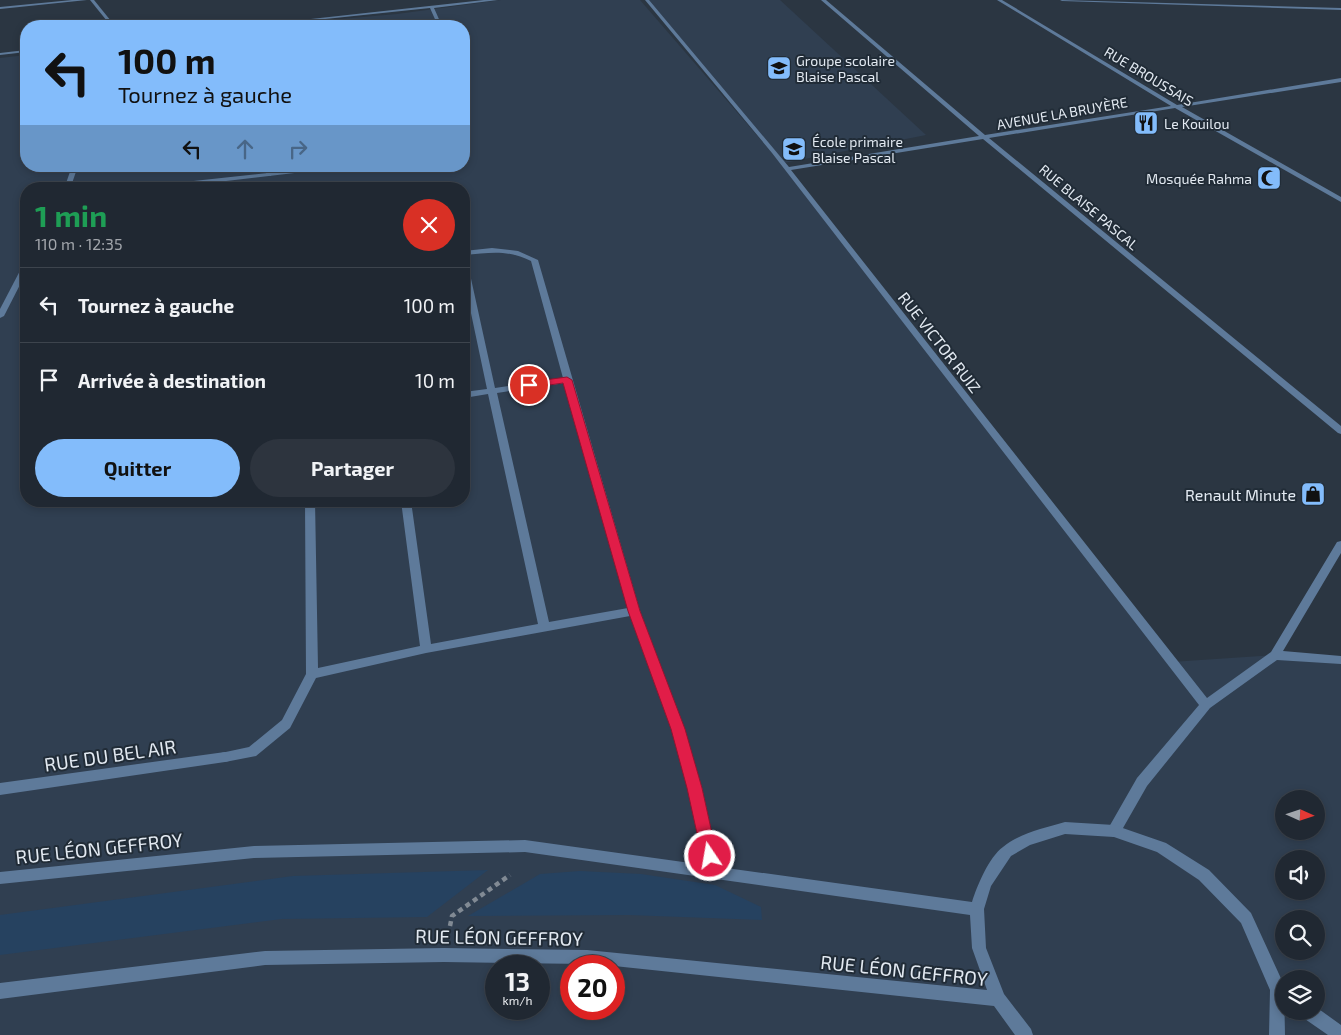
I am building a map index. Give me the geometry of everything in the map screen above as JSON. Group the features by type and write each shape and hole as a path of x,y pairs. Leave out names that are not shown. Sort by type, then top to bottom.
{"street":[{"path":"0,8 85,0"},
{"path":"92,0 108,20"},
{"path":"304,20 496,0"},
{"name":"RUE VICTOR RUIZ","path":"647,0 774,152 1206,705"},
{"name":"RUE BLAISE PASCAL","path":"823,0 986,139 1341,431"},
{"name":"RUE BROUSSAIS","path":"999,0 1341,200"},
{"path":"1062,0 1341,9"},
{"path":"432,7 437,20"},
{"path":"0,54 20,52"},
{"name":"AVENUE LA BRUYÈRE","path":"786,169 986,139 1341,80"},
{"path":"204,182 296,172"},
{"path":"470,252 499,249 518,251 534,260 634,611 678,729 695,788 713,872"},
{"path":"0,316 20,278"},
{"path":"470,292 544,627"},
{"path":"470,394 567,380"},
{"path":"310,507 312,674 426,649 634,611"},
{"path":"407,507 426,649"},
{"path":"1114,831 1142,782 1206,705 1275,655 1341,544"},
{"path":"1275,655 1341,660"},
{"name":"RUE DU BEL AIR","path":"0,789 252,752 286,724 312,674"},
{"path":"1025,1035 998,999 980,948 977,910 985,883 1006,852 1026,840 1065,828 1114,831 1161,847 1204,875 1246,918 1275,979"},
{"name":"RUE LÉON GEFFROY","path":"0,878 254,852 525,846 977,910"},
{"name":"RUE LÉON GEFFROY","path":"0,991 265,958 444,955 587,957 998,999"},
{"path":"1277,1035 1278,1020"},
{"path":"1320,1020 1341,1035"}],"path":[{"path":"444,955 452,916 516,870 525,846"}],"shaded area":[{"path":"501,0 640,0 786,169 1171,662 1275,655 1341,660 1341,1035 0,1035 0,58 20,56 20,172 470,172 470,20 328,20 397,14"},
{"name":"Groupe scolaire Blaise Pascal","path":"648,0 780,0 926,135 784,163"},
{"path":"488,870 427,917 282,919 0,955 0,915 293,876"},
{"path":"580,871 641,874 715,885 761,907 762,920 629,915 468,916 540,874"}],"place":[{"name":"Groupe scolaire Blaise Pascal","path":"779,68"},
{"name":"Le Kouilou","path":"1146,123"},
{"name":"École primaire Blaise Pascal","path":"794,149"},
{"name":"Mosquée Rahma","path":"1269,178"},
{"name":"Renault Minute","path":"1313,494"}],"route":[{"path":"529,385 567,380 634,611 678,729 695,788 710,856"}]}
